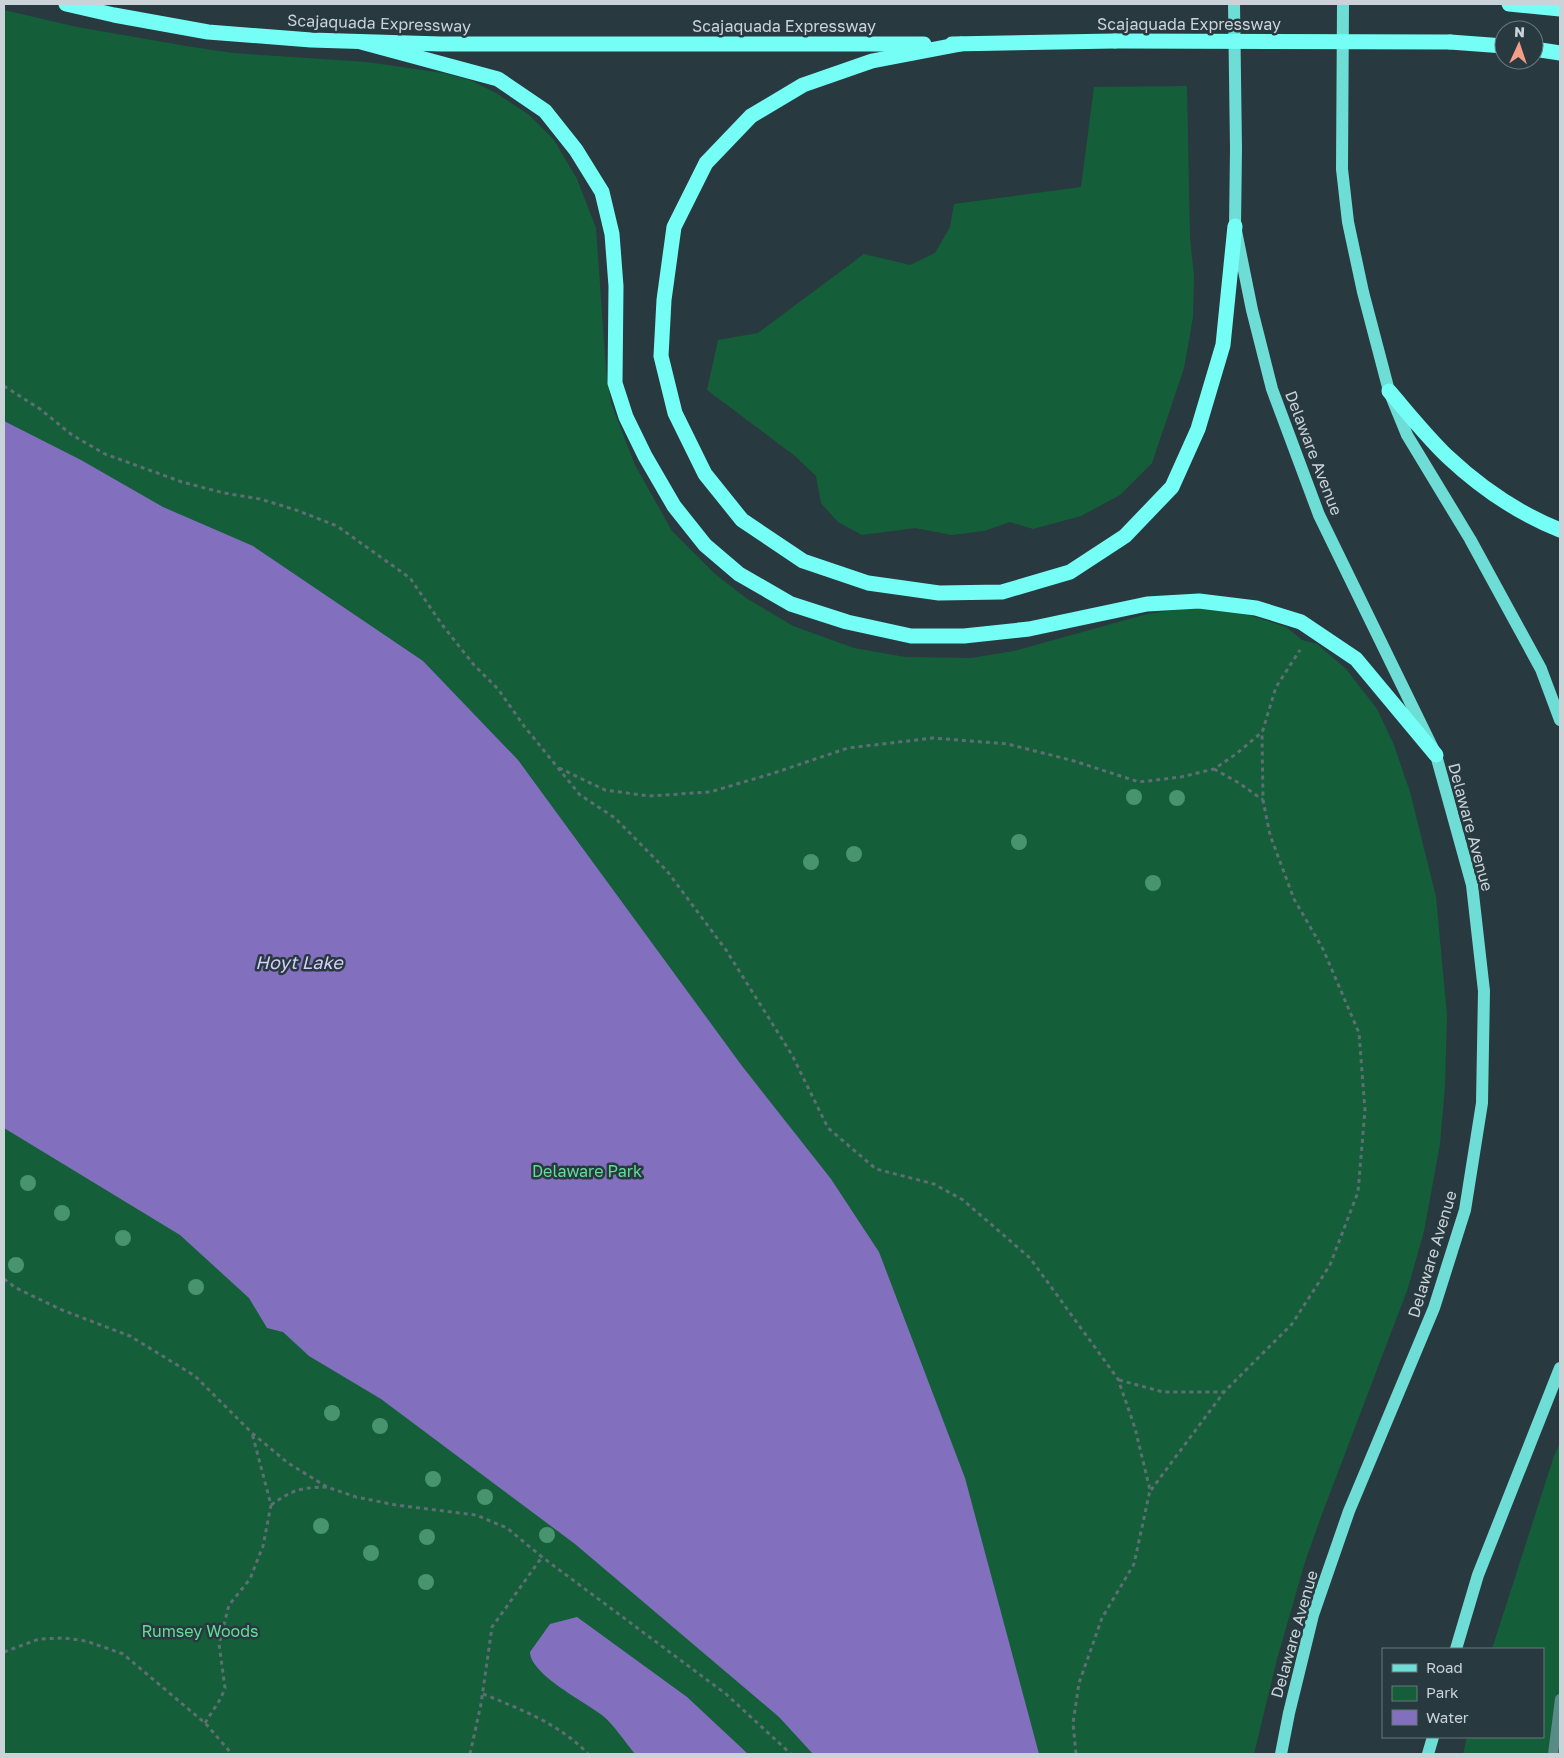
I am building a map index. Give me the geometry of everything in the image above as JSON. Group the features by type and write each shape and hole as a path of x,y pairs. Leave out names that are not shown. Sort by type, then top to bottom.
{"highway":[{"name":"Scajaquada Expressway","path":"66,4 114,15 208,32 361,42 442,44 961,44 1115,41 1450,42 1494,45"},
{"path":"1509,4 1560,9"},
{"path":"361,42 498,79 545,111 576,150 602,192 612,234 616,286 615,383 626,417 645,456 674,506 705,545 740,574 791,604 847,622 911,636 964,636 1030,629 1147,604 1199,600 1256,608 1301,622 1356,659 1436,754"},
{"path":"961,44 863,64 803,85 751,116 706,163 674,227 664,300 661,356 674,413 705,474 742,520 803,561 868,583 939,593 1002,592 1070,572 1125,536 1172,488 1198,429 1223,345 1235,226"},
{"path":"1544,51 1560,53"},
{"path":"1388,392 1447,456 1469,476 1514,506 1560,530"}],"main road":[{"name":"Delaware Avenue","path":"1234,4 1235,226 1252,310 1272,388 1319,516 1436,754 1472,885 1484,990 1482,1103 1465,1210 1434,1308 1350,1511 1313,1615 1281,1754"},
{"path":"1343,4 1342,170 1348,222 1388,392 1407,435 1470,539 1541,669 1560,720"},
{"path":"1456,1648 1478,1575 1560,1368"},
{"path":"1428,1754 1432,1738"}],"street":[{"path":"1553,1754 1560,1699"}],"path":[{"path":"4,386 40,409 72,435 105,454 182,482 224,493 260,499 296,510 336,526 410,578 443,626 474,665 498,689 524,726 580,795 615,818 667,871 726,950 792,1055 828,1128 876,1168 934,1184 963,1200 1030,1258 1118,1380 1135,1428 1150,1490"},
{"path":"1076,1754 1073,1723 1079,1684 1102,1618 1134,1564 1150,1490 1224,1392 1292,1324 1330,1265 1358,1192 1365,1110 1359,1032 1323,949 1294,899 1270,835 1263,800 1262,733 1276,687 1300,650"},
{"path":"557,767 605,790 649,796 710,792 848,748 933,738 1008,744 1074,761 1139,782 1182,777 1214,769 1262,733"},
{"path":"1214,769 1239,783 1263,800"},
{"path":"4,1279 16,1288 62,1310 130,1336 195,1376 252,1433 288,1462 327,1486 356,1497 476,1515 507,1528 726,1694 790,1754"},
{"path":"1118,1380 1163,1392 1224,1392"},
{"path":"205,1723 225,1688 219,1644 229,1605 250,1579 264,1546 271,1506 252,1433"},
{"path":"271,1506 284,1496 301,1488 327,1486"},
{"path":"470,1754 483,1694 492,1627 542,1556"},
{"path":"4,1652 39,1639 64,1638 86,1640 123,1654 205,1723 232,1754"},
{"path":"483,1694 538,1716 578,1744 588,1754"}],"green space":[{"name":"Delaware Park","path":"4,10 77,27 233,53 367,62 443,73 470,80 496,93 528,114 554,140 577,179 596,228 606,370 611,403 635,465 672,531 715,574 746,598 793,626 854,648 905,657 971,658 1014,651 1147,614 1181,609 1216,608 1252,616 1286,627 1302,640 1317,644 1346,669 1377,709 1394,745 1410,792 1436,897 1447,1015 1445,1086 1440,1144 1424,1231 1408,1288 1305,1562 1277,1659 1254,1754 4,1754"},
{"path":"1187,86 1190,239 1194,275 1193,317 1184,368 1152,463 1120,495 1081,516 1033,529 1010,522 984,531 952,535 915,528 862,535 838,522 821,503 816,476 795,456 707,390 718,340 758,333 864,254 910,265 935,253 950,227 954,204 1081,187 1094,87"},
{"path":"1560,1443 1560,1754 1463,1754 1467,1738 1544,1738 1544,1648 1492,1648 1554,1456"}],"water":[{"name":"Hoyt Lake","path":"4,421 81,460 163,507 253,546 423,661 518,760 742,1066 831,1179 879,1252 965,1478 1039,1754 813,1754 779,1717 575,1544 381,1399 309,1356 283,1332 267,1328 249,1298 180,1235 4,1128"},
{"path":"577,1617 687,1697 748,1754 635,1754 607,1719 548,1678 532,1660 530,1652 550,1624"}],"park label":[{"name":"Rumsey Woods","path":"200,1631"}]}
